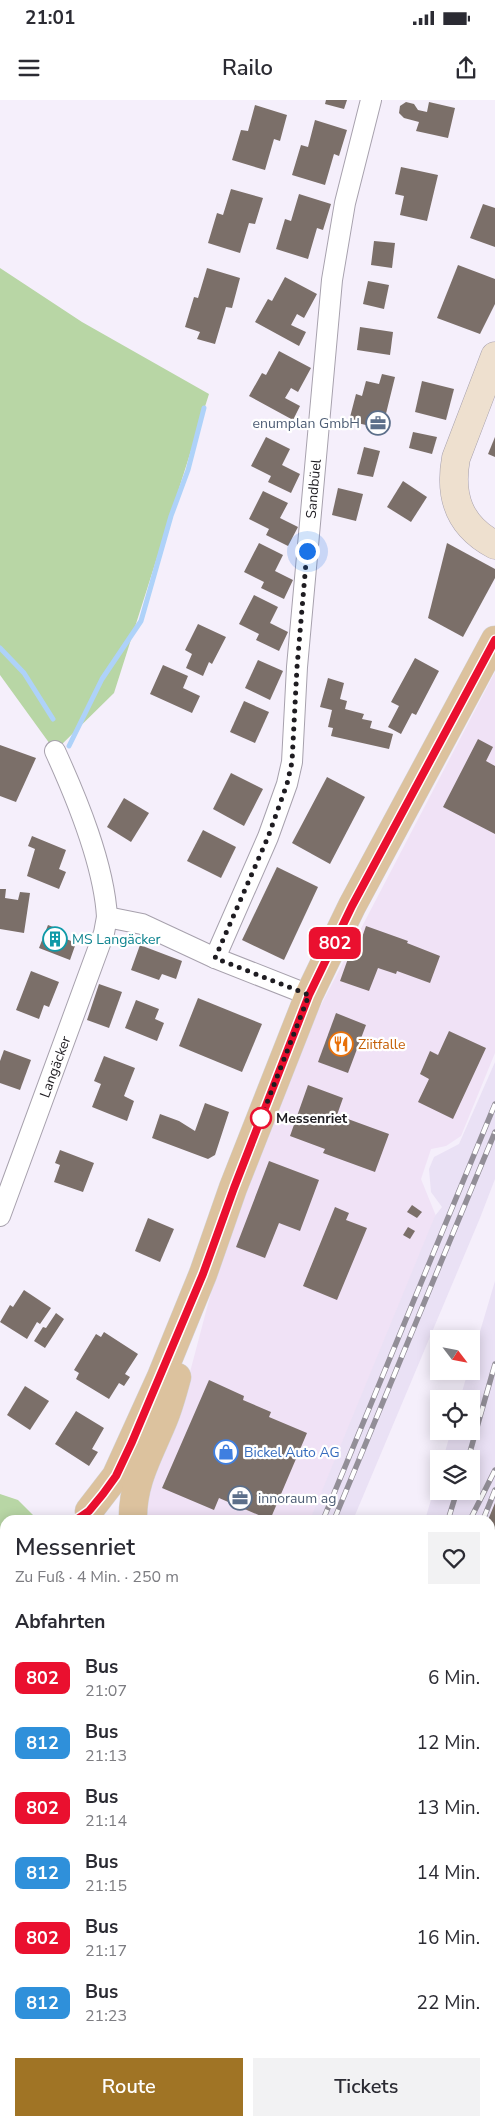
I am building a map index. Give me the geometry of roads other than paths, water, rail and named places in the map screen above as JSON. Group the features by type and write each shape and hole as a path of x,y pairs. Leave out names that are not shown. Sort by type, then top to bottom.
{"main road":[{"path":"132,1515 132,1500 136,1483 164,1419 172,1369 203,1274 234,1188 309,995 352,906 495,640"},
{"path":"83,1515 116,1476 172,1369"},
{"path":"83,1515 101,1508 114,1509 124,1515"}],"street":[{"name":"Sandbüel","path":"215,958 268,837 287,784 292,762 297,667 332,280 345,203 371,100"},
{"path":"495,356 456,458 453,475 454,495 462,514 476,532 495,544"},
{"name":"Langäcker","path":"0,1216 102,939 108,917 104,890 88,836 73,791 55,751"},
{"path":"108,917 142,924 215,958 309,995"}],"waterway":[{"path":"69,746 102,679 141,621 171,516 188,470 204,408"},
{"path":"0,648 24,673 53,719"}],"railway":[{"path":"325,1515 495,1104"},
{"path":"336,1515 495,1132"},
{"path":"471,1450 495,1364"},
{"path":"472,1515 495,1470"},
{"path":"485,1515 495,1490"},
{"path":"450,1515 454,1500"}],"place":[{"name":"enumplan GmbH","path":"378,423"},
{"name":"MS Langäcker","path":"55,939"},
{"name":"Ziitfalle","path":"341,1044"},
{"name":"Messenriet","path":"261,1118"},
{"name":"Bickel Auto AG","path":"226,1452"},
{"name":"innoraum ag","path":"240,1498"}]}
